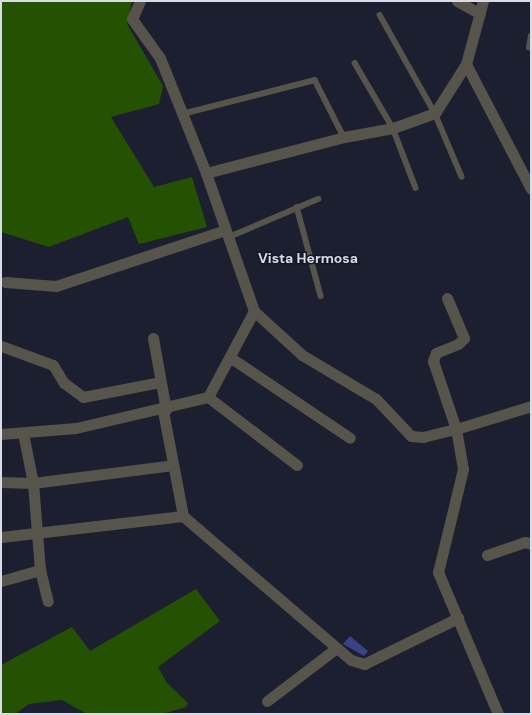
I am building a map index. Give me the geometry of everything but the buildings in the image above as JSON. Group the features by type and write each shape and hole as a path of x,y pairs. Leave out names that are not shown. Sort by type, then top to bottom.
{"street":[{"path":"140,1 132,19 160,58 206,172 254,311 302,355 376,399 404,432 423,437 456,429 531,406"},
{"path":"457,1 480,14"},
{"path":"206,172 344,137 393,128 435,113 466,64 483,1"},
{"path":"466,64 531,189"},
{"path":"5,282 56,286 227,234"},
{"path":"447,298 464,338 458,344 436,353 433,361 456,429 463,469 438,565 458,618 498,714"},
{"path":"1,434 76,428 165,410 208,397 231,358 254,311"},
{"path":"153,338 173,465 183,516 335,649 357,664 364,664 458,618"},
{"path":"1,346 53,365 64,383 83,397 160,382"},
{"path":"231,358 350,438"},
{"path":"208,397 297,465"},
{"path":"23,433 33,483 40,570 48,601"},
{"path":"1,482 33,483 173,465"},
{"path":"1,537 183,516"},
{"path":"487,555 525,542 531,544"},
{"path":"1,581 40,570"},
{"path":"267,702 335,649"}],"lane":[{"path":"380,15 435,113 462,177"},
{"path":"529,48 531,36"},
{"path":"355,63 393,128 416,188"},
{"path":"182,114 315,80 344,137"},
{"path":"227,234 318,199"},
{"path":"297,207 321,296"}],"green space":[{"path":"1,1 132,1 127,24 163,86 159,104 111,117 154,187 192,177 207,227 139,244 128,217 49,247 1,232"},
{"path":"196,589 220,621 158,667 167,683 188,703 186,707 162,714 87,714 62,700 29,704 15,714 1,714 1,665 72,627 90,651"}],"district":[{"name":"Vista Hermosa","path":"308,258"}]}
